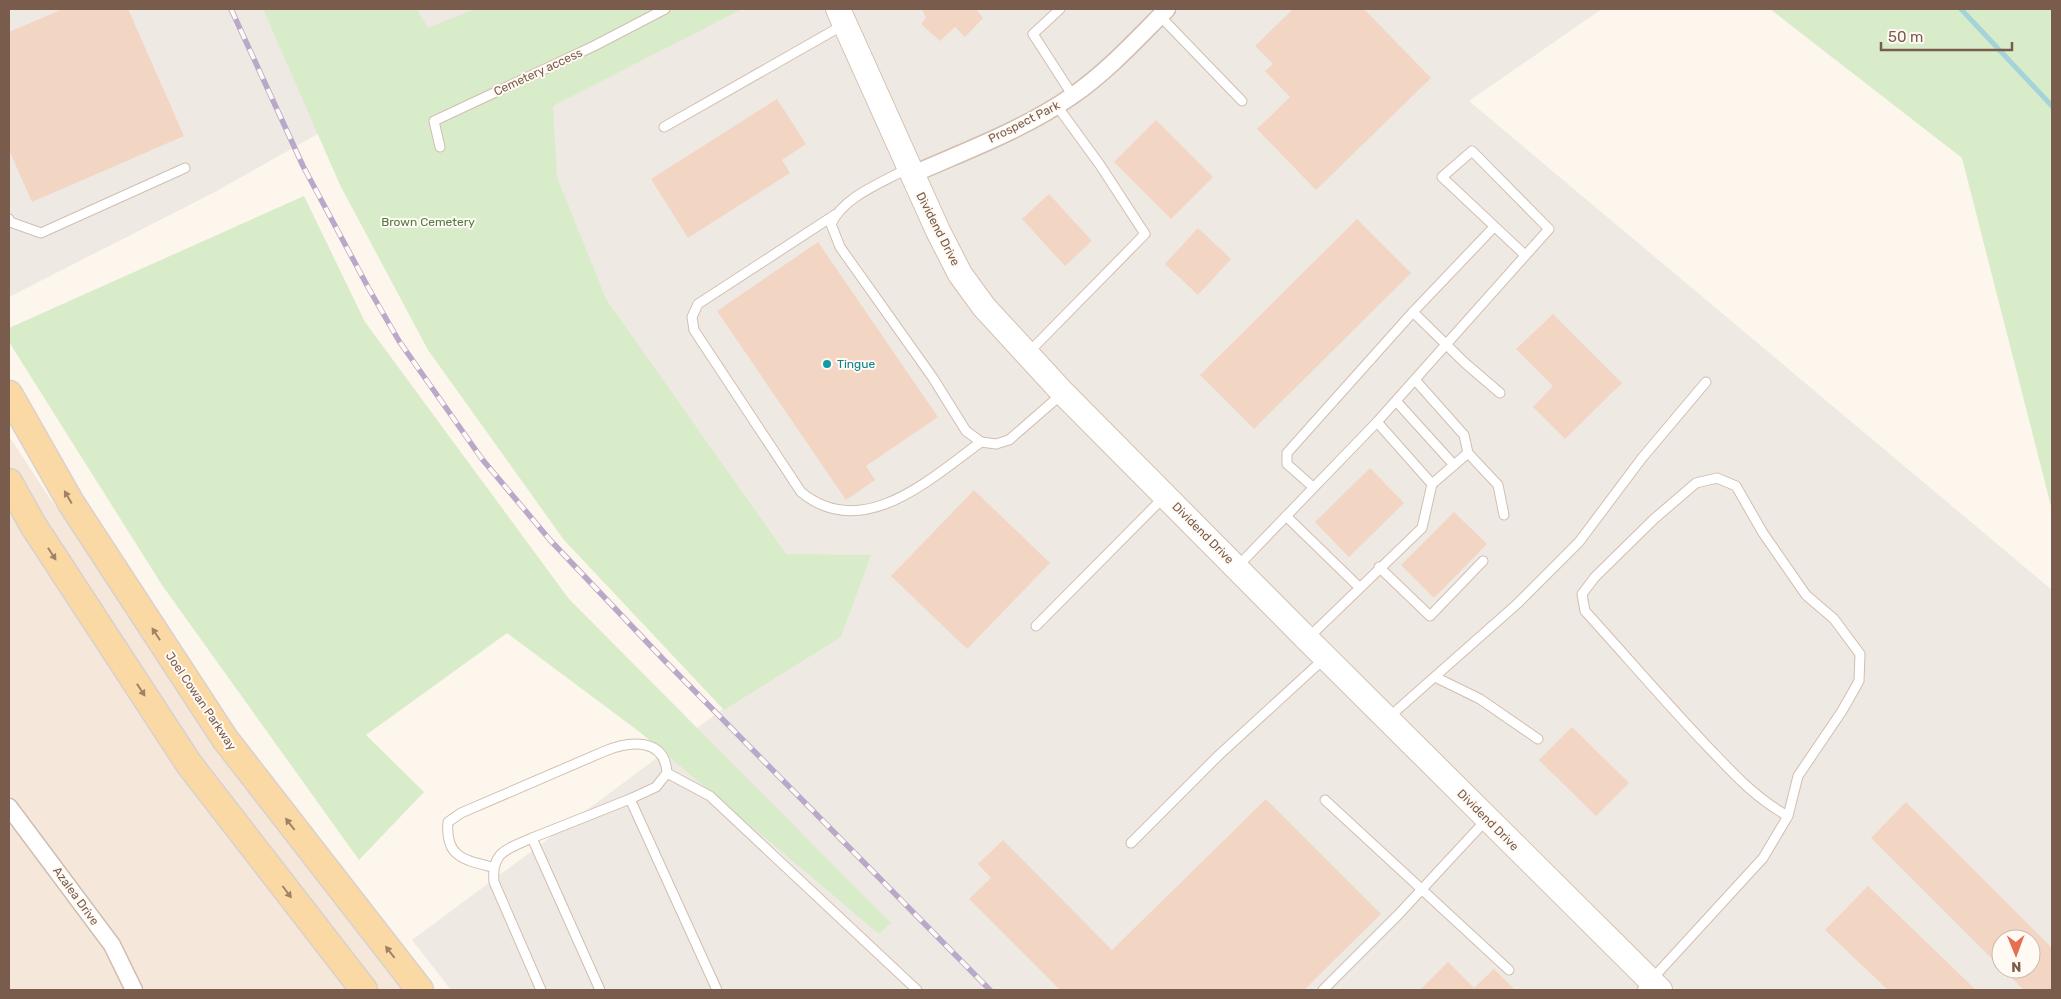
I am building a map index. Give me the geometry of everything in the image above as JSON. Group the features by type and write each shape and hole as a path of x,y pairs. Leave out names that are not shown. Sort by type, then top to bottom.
{"main road":[{"name":"Joel Cowan Parkway","path":"9,394 70,503 225,739 420,990"},
{"path":"9,482 33,525 189,764 364,990"}],"street":[{"name":"Prospect Park","path":"910,172 1042,116 1073,96 1100,74 1164,12"},
{"name":"Dividend Drive","path":"842,16 910,172 960,274 984,308 1063,393 1307,640 1487,818 1651,987"},
{"name":"Azalea Drive","path":"9,807 112,944 134,990"}],"lane":[{"name":"Cemetery access","path":"440,147 434,121 594,46 665,9"},
{"path":"1060,9 1033,34 1073,96"},
{"path":"1164,12 1242,101"},
{"path":"664,127 842,16"},
{"path":"1027,354 1145,234 1100,164 1056,106"},
{"path":"1237,568 1416,381 1466,321 1549,229 1472,151 1442,177 1525,255"},
{"path":"9,219 10,222 41,233 185,168"},
{"path":"910,172 853,199 836,214 698,304 692,317 694,330 801,492 814,502 834,510 862,509 893,502 910,494 981,442"},
{"path":"836,214 831,224 840,247 933,378 966,431 981,442 996,444 1009,440 1063,393"},
{"path":"1313,487 1287,464 1287,453 1413,312 1494,227"},
{"path":"1413,312 1447,346 1500,393"},
{"path":"1416,381 1464,435 1468,453 1498,485 1504,515"},
{"path":"1387,719 1517,604 1579,542 1642,458 1706,382"},
{"path":"1396,401 1454,465"},
{"path":"1377,422 1432,484"},
{"path":"1307,640 1379,567 1422,528 1432,484 1468,453"},
{"path":"1651,987 1763,858 1788,816 1798,776 1842,711 1859,681 1860,654 1834,619 1806,595 1763,533 1736,486 1717,478 1696,483 1654,519 1595,577 1582,594 1585,611 1679,717 1750,790 1769,806 1788,816"},
{"path":"1036,626 1165,496"},
{"path":"1286,516 1359,587"},
{"path":"1379,567 1430,616 1484,561"},
{"path":"1132,843 1220,755 1326,657"},
{"path":"1435,677 1480,699 1538,739"},
{"path":"492,867 465,860 453,851 447,837 448,822 461,814 622,744 639,743 663,756 667,773 710,796 917,990"},
{"path":"541,990 494,882 492,867 499,854 532,838 630,800 656,787 667,773"},
{"path":"630,800 717,990"},
{"path":"1325,800 1509,970"},
{"path":"1323,990 1422,889 1487,818"},
{"path":"532,838 600,990"}],"shaded area":[{"path":"9,9 1602,9 1469,101 2052,590 2052,990 451,990 412,940 833,627 413,80 215,192 9,297"},
{"path":"9,436 49,497 411,990 9,990"}],"green space":[{"name":"Brown Cemetery","path":"263,9 417,9 428,28 474,9 742,9 553,106 557,177 606,299 786,554 871,555 841,637 724,710 564,540 428,350 340,185"},
{"path":"1770,9 2052,9 2052,510 1962,158"},
{"path":"304,196 365,322 569,599 891,923 879,934 641,733 507,633 366,735 424,792 359,860 162,585 9,342 9,328"}],"building":[{"path":"63,9 128,9 184,136 32,202 9,150 9,32"},
{"path":"922,9 976,9 983,18 965,37 955,27 940,41 921,24 926,18"},
{"path":"1293,9 1364,9 1431,78 1316,190 1257,129 1290,97 1265,71 1273,64 1255,46"},
{"path":"777,99 806,144 782,160 790,173 688,238 651,179"},
{"path":"1156,120 1213,177 1171,219 1114,162"},
{"path":"1049,194 1092,241 1065,266 1022,219"},
{"path":"1357,219 1411,273 1254,429 1200,375"},
{"path":"1198,228 1231,259 1198,295 1165,264"},
{"name":"Tingue","path":"818,242 938,417 866,466 875,480 846,500 717,311"},
{"path":"1553,314 1622,383 1565,439 1533,407 1553,386 1516,349"},
{"path":"1370,468 1404,503 1349,557 1315,522"},
{"path":"974,490 1050,563 967,649 891,576"},
{"path":"1454,512 1487,544 1434,598 1401,565"},
{"path":"1572,727 1629,783 1596,816 1539,760"},
{"path":"1266,799 1381,914 1304,990 1060,990 969,899 991,878 978,864 1003,840 1112,950"},
{"path":"1906,802 2033,929 1991,929 1991,958 1871,838"},
{"path":"1868,886 1976,990 1888,990 1825,930"},
{"path":"2041,937 2052,948 2052,990 2024,990 2012,979 2041,979"},
{"path":"1448,962 1474,988 1494,969 1515,990 1420,990"}],"waterway":[{"path":"1961,9 2052,106"}],"railway":[{"path":"231,9 303,166 369,289 399,341 482,459 550,540 662,658 990,990"}],"place":[{"name":"Tingue","path":"827,364"}]}
